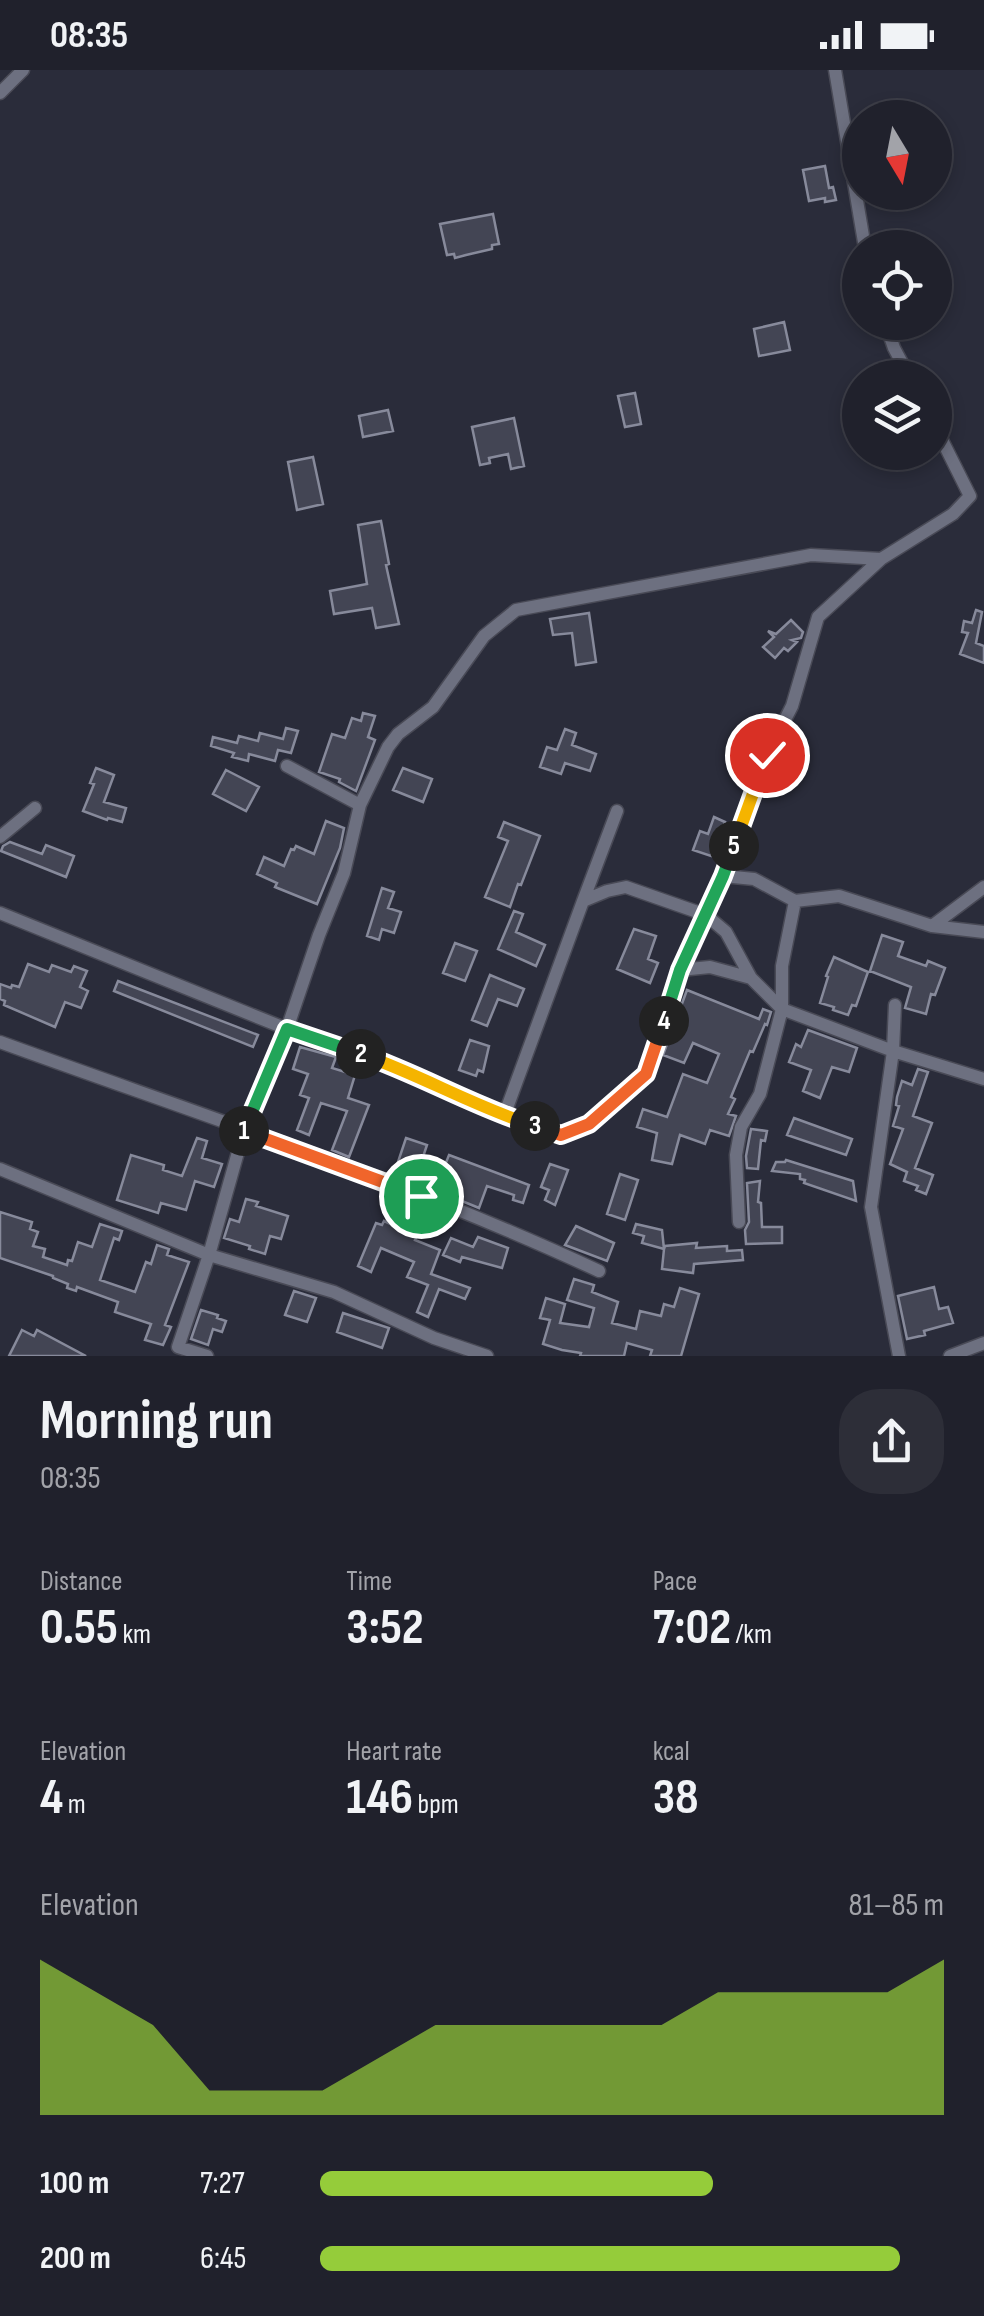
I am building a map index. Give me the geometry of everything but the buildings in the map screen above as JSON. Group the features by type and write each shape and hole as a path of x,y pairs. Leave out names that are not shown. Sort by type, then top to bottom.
{"street":[{"path":"0,93 24,70"},
{"path":"834,70 862,230"},
{"path":"0,913 287,1029 394,1066 504,1116 561,1135 589,1124 646,1074 680,970 723,876 767,755 792,706 818,617 881,559 953,514 977,494 952,454"},
{"path":"207,1356 178,1347 244,1131 287,1029 344,873 360,804 398,734 433,707 484,636 516,610 811,555 881,559"},
{"path":"286,766 360,804"},
{"path":"0,837 36,808"},
{"path":"504,1116 616,811"},
{"path":"723,876 754,879 795,902 839,896 932,926 984,932"},
{"path":"932,926 984,886"},
{"path":"583,901 626,887 706,915 726,932 752,978 782,1009 984,1079"},
{"path":"739,1222 736,1155 741,1127 760,1094 782,1009 782,966 795,902"},
{"path":"680,970 710,967 752,978"},
{"path":"895,1004 893,1050 870,1207 899,1356"},
{"path":"0,1042 517,1233 600,1272"},
{"path":"0,1170 209,1255 334,1292 434,1338 486,1356"},
{"path":"950,1356 984,1343"}],"route":[{"path":"421,1196 244,1131 287,1029 394,1066 504,1116 561,1135 589,1124 646,1074 680,970 723,876 767,755"}]}
